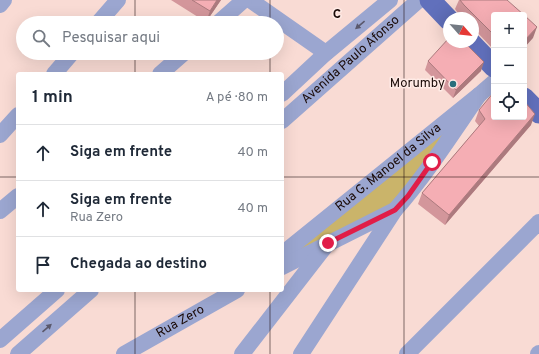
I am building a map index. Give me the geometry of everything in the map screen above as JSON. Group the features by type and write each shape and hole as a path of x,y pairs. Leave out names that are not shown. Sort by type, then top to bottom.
{"main road":[{"path":"476,48 491,64"},
{"path":"527,101 539,113"}],"street":[{"path":"0,5 4,0"},
{"path":"104,16 118,0"},
{"path":"226,16 244,0"},
{"path":"250,0 273,16"},
{"name":"Avenida Paulo Afonso","path":"284,92 326,53 390,0"},
{"name":"Avenida Paulo Afonso","path":"284,120 436,6"},
{"path":"284,24 326,53"},
{"path":"56,72 66,60"},
{"path":"162,72 176,60"},
{"name":"Rua G. Manoel da Silva","path":"284,252 492,84"},
{"path":"301,354 395,210 408,196 479,95"},
{"path":"0,135 16,117"},
{"path":"0,212 16,198"},
{"path":"284,266 395,210"},
{"path":"407,354 539,222"},
{"path":"242,354 328,243"},
{"path":"0,340 55,292"},
{"path":"18,354 88,292"},
{"name":"Rua Zero","path":"124,354 233,292"}],"shaded area":[{"path":"456,120 413,185 380,213 284,259"}],"building":[{"path":"192,0 217,0 210,11"},
{"path":"460,0 507,0 521,12 491,12 491,32 479,20 479,12 471,12"},
{"path":"527,18 537,27 527,38"},
{"name":"Morumby","path":"443,45 443,48 470,48 484,62 456,90 428,61"},
{"path":"491,96 491,120 527,120 527,105 535,114 449,215 422,193 485,119 479,110"}],"place":[{"name":"Morumby","path":"453,84"}],"route":[{"path":"328,243 395,210 408,196 432,162"}]}
